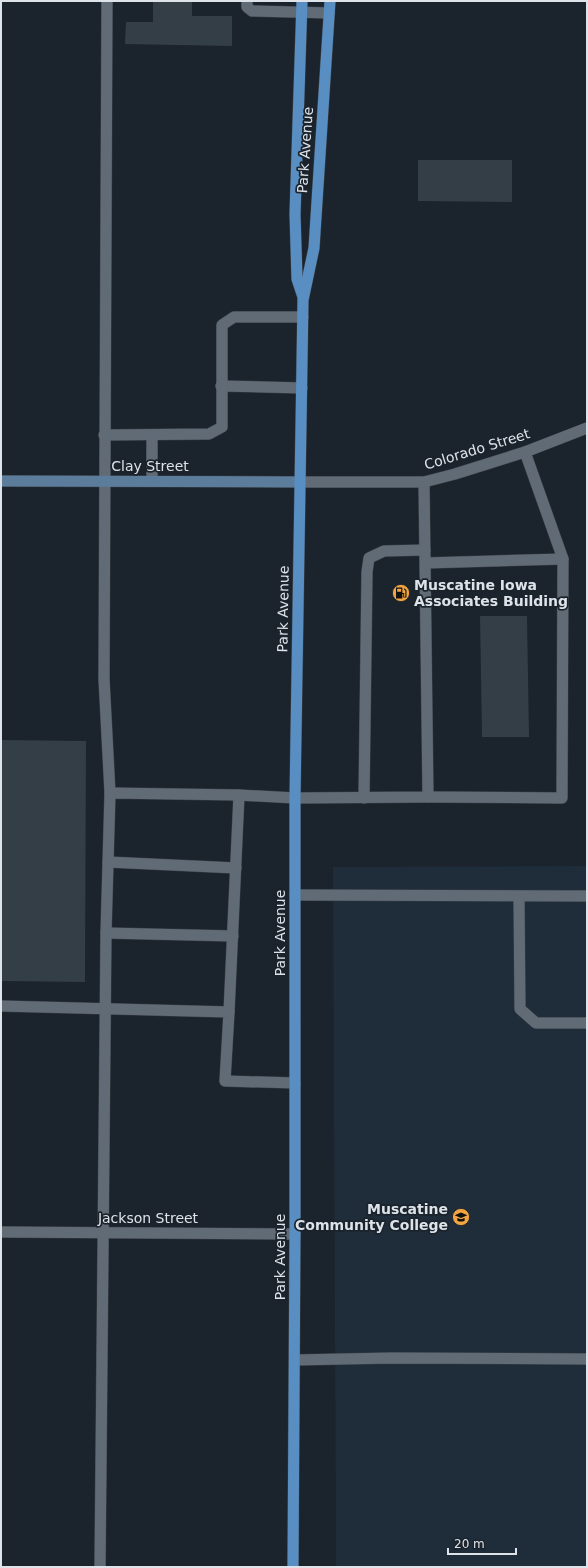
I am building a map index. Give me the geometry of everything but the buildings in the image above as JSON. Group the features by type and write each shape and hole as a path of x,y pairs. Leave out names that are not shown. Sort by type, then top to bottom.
{"main road":[{"name":"Park Avenue","path":"302,1 295,214 298,279 303,300"},
{"name":"Park Avenue","path":"293,1567 295,1360 295,798 303,300 314,248 330,1"},
{"name":"Clay Street","path":"1,481 300,482"}],"street":[{"path":"100,1567 105,1010 110,793 104,679 107,1"},
{"path":"247,1 248,6 252,11 329,13"},
{"path":"104,435 209,434 222,427 222,325 234,317 303,317"},
{"path":"221,386 302,388"},
{"name":"Colorado Street","path":"300,482 424,482 525,452 587,428"},
{"path":"152,435 152,481"},
{"path":"110,793 239,795 295,798 562,798 563,560 525,452"},
{"path":"424,482 428,797"},
{"path":"364,798 367,572 369,558 384,551 425,550"},
{"path":"426,563 563,560"},
{"path":"239,795 225,1081 295,1083"},
{"path":"108,862 236,868"},
{"path":"295,896 587,896"},
{"path":"519,896 520,1009 536,1023 587,1023"},
{"path":"106,933 233,936"},
{"path":"1,1006 105,1010 229,1012"},
{"name":"Jackson Street","path":"1,1232 295,1234"},
{"path":"295,1360 391,1358 587,1359"}],"shaded area":[{"name":"Muscatine Community College","path":"587,866 587,1567 336,1567 333,867"}],"place":[{"name":"Muscatine Iowa Associates Building","path":"401,593"},
{"name":"Muscatine Community College","path":"461,1217"}]}
